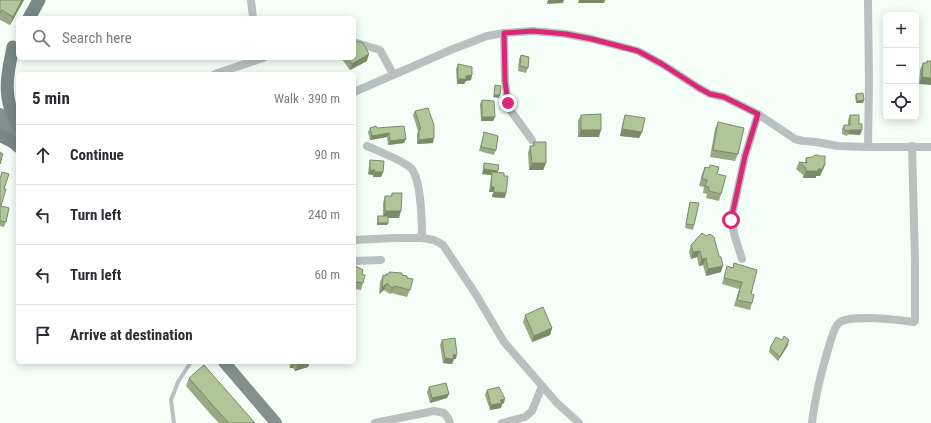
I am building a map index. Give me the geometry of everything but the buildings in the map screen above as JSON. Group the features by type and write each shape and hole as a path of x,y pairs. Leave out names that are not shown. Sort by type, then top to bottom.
{"highway":[{"path":"30,16 39,0"},
{"path":"7,55 8,97 10,108 16,121"},
{"path":"0,135 16,141"}],"main road":[{"path":"0,114 16,141"},
{"path":"0,128 16,141"},
{"path":"226,364 276,423"}],"street":[{"path":"251,0 254,16"},
{"path":"868,0 868,147"},
{"path":"356,91 453,48 487,36 533,31 566,34 638,51 710,94 724,97 758,114 795,139 838,146 931,147"},
{"path":"504,33 505,81 508,103 511,111 532,140"},
{"path":"356,43 380,50 393,74"},
{"path":"221,72 254,60"},
{"path":"742,258 731,220 745,156 758,114"},
{"path":"366,146 412,169 419,191 422,216 422,238"},
{"path":"812,423 824,360 838,323 848,319 858,318 915,321 912,146"},
{"path":"356,240 422,238 434,240 443,245 476,293 504,342 557,403 579,423"},
{"path":"356,261 381,260"},
{"path":"502,423 525,417 532,411 542,386"},
{"path":"375,423 434,411 444,413 450,423"}],"lane":[{"path":"174,423 171,400 178,382 190,364"}],"route":[{"path":"508,103 505,81 504,33 533,31 566,34 638,51 710,94 724,97 758,114 745,156 731,220"}]}
